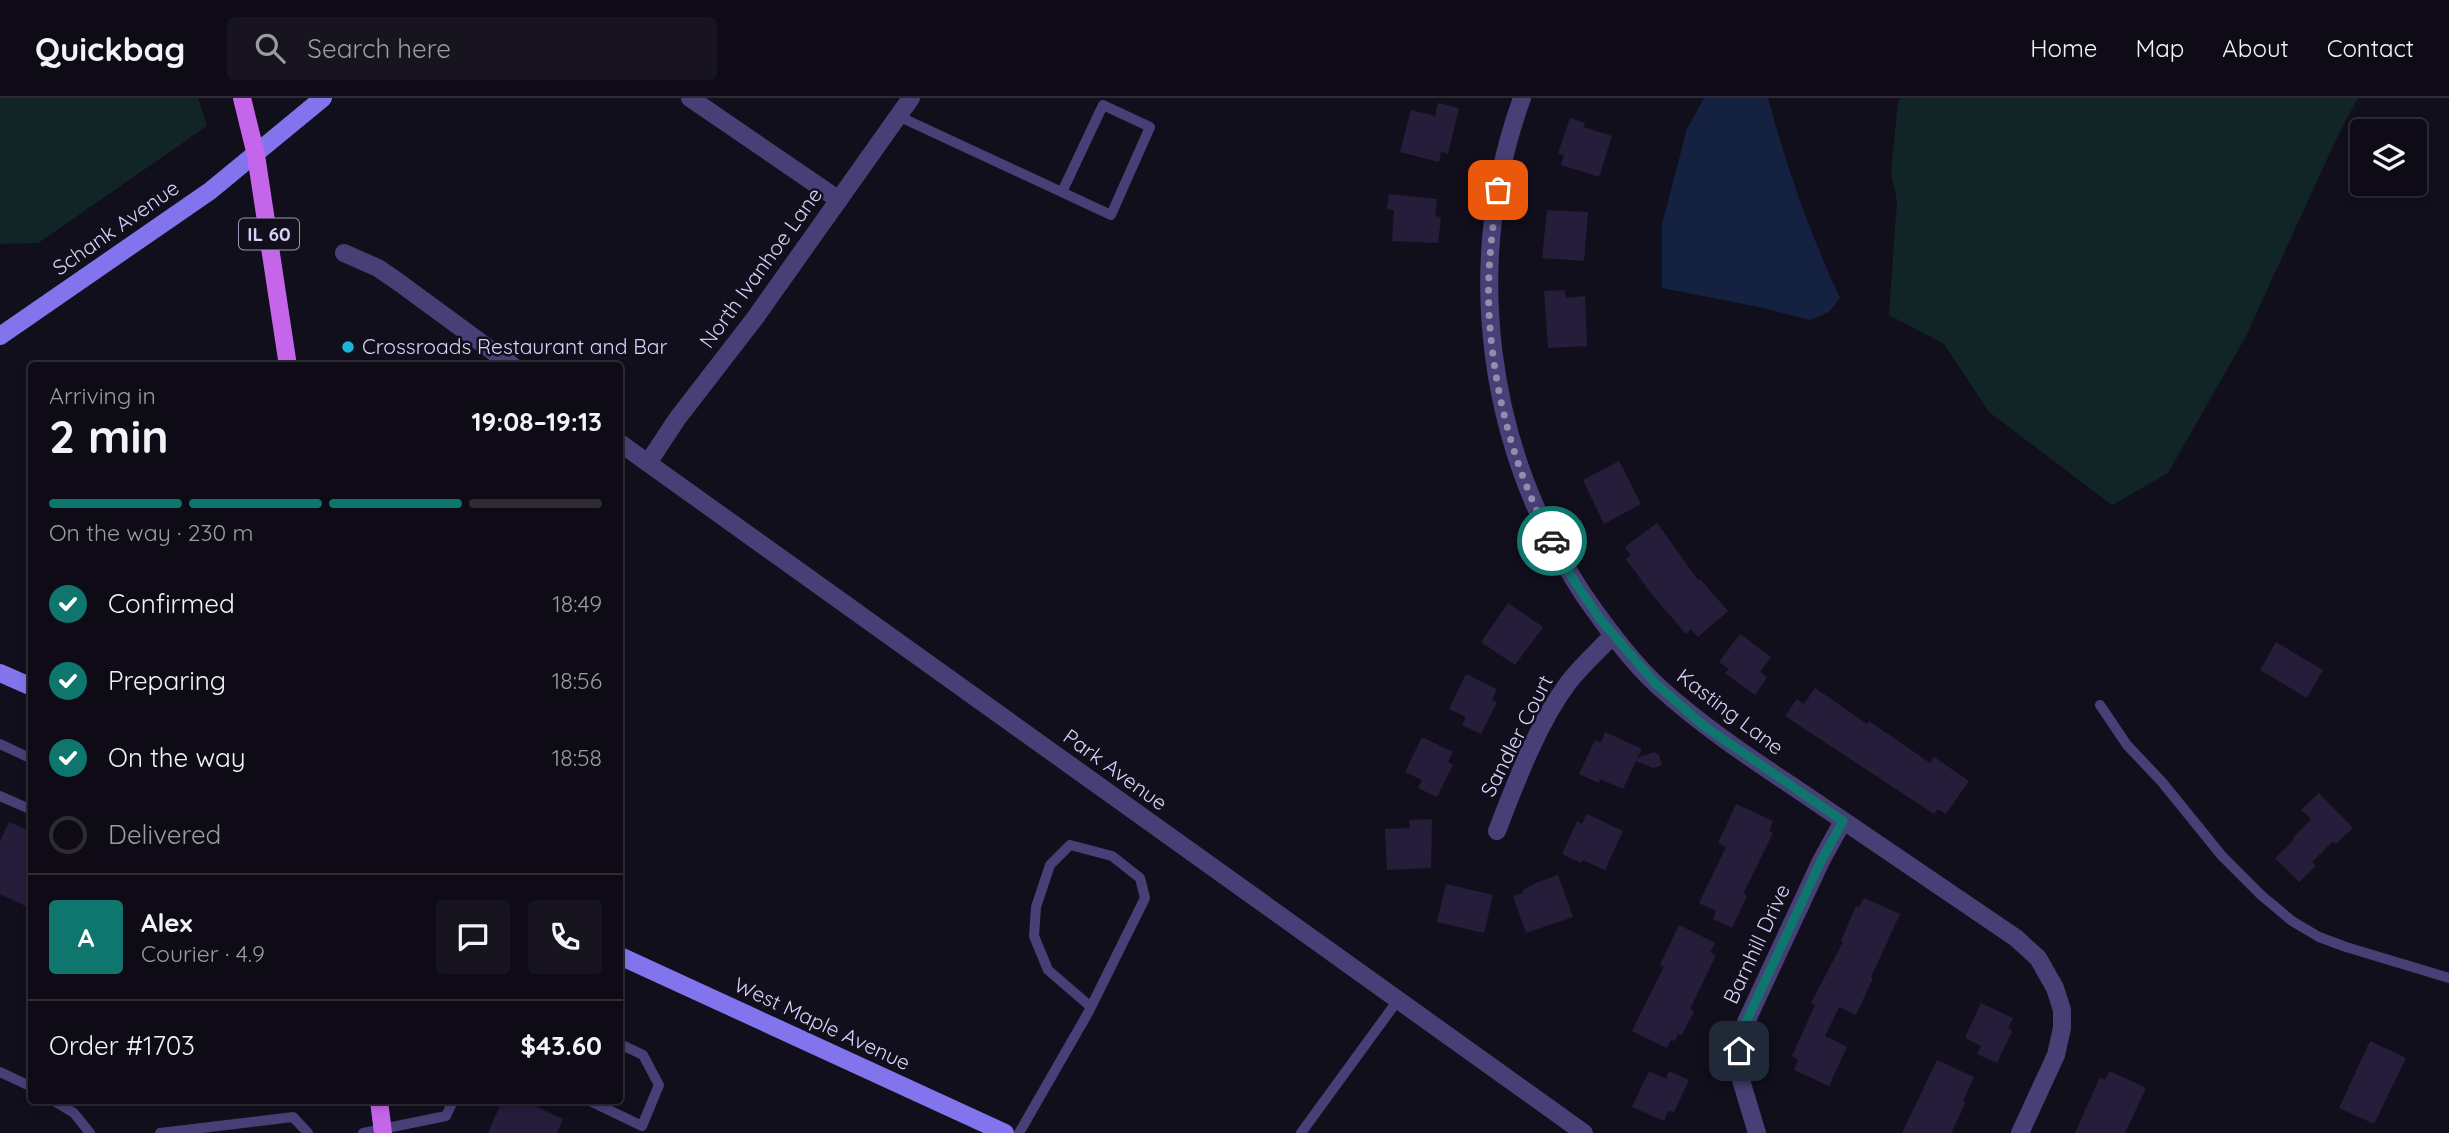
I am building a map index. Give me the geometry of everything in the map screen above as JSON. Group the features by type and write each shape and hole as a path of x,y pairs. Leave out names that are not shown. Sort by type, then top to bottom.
{"main road":[{"name":"IL 60","path":"242,98 256,155 287,362"},
{"name":"Schank Avenue","path":"0,336 210,191 323,98"},
{"path":"0,673 28,685"},
{"name":"West Maple Avenue","path":"623,957 1005,1133"},
{"path":"379,1104 382,1131"}],"street":[{"path":"690,98 839,200"},
{"name":"North Ivanhoe Lane","path":"648,463 677,419 755,318 911,98"},
{"name":"Kasting Lane","path":"1522,98 1501,166 1491,236 1489,312 1497,381 1518,466 1541,522 1567,570 1613,635 1656,684 1704,726 2016,937 2038,958 2055,988 2062,1010 2062,1028 2056,1055 2020,1133"},
{"path":"344,253 378,268 508,362"},
{"name":"Park Avenue","path":"623,445 1584,1133"},
{"name":"Sandler Court","path":"1497,831 1555,702 1570,680 1613,635"},
{"name":"Barnhill Drive","path":"1758,1133 1741,1080 1739,1051 1746,1022 1821,861 1843,821"}],"lane":[{"path":"898,116 1111,215 1150,127 1103,105 1062,192"},
{"path":"2100,705 2127,745 2162,782 2222,856 2292,921 2319,937 2346,947 2449,978"},
{"path":"0,744 28,757"},
{"path":"0,796 28,808"},
{"path":"1019,1133 1091,1007 1145,898 1140,878 1112,856 1070,845 1051,865 1036,906 1034,936 1048,970 1091,1007"},
{"path":"1300,1133 1398,1000"},
{"path":"596,1104 642,1126 659,1085 643,1055 623,1045"},
{"path":"0,1072 28,1085"},
{"path":"59,1104 74,1113 90,1133"},
{"path":"363,1133 446,1116 452,1104"},
{"path":"160,1133 293,1117 308,1133"}],"green space":[{"path":"0,98 198,98 207,126 38,243 0,244"},
{"path":"1901,98 2358,98 2339,133 2245,338 2168,473 2112,505 1989,412 1944,344 1889,315 1897,201 1891,173 1898,102"}],"water":[{"path":"1704,98 1768,98 1800,199 1840,298 1829,312 1810,320 1662,288 1662,224 1687,129"}],"building":[{"path":"1438,103 1459,108 1448,154 1441,152 1439,162 1400,152 1411,110 1435,116"},
{"path":"1570,118 1585,123 1583,127 1612,136 1599,177 1561,165 1564,155 1558,153"},
{"path":"1389,194 1437,199 1435,216 1441,217 1438,243 1392,241 1394,210 1387,209"},
{"path":"1547,210 1588,212 1584,261 1542,258"},
{"path":"1565,290 1566,298 1585,296 1587,346 1548,348 1544,291"},
{"path":"1619,461 1641,504 1604,524 1583,480"},
{"path":"1657,523 1698,580 1700,579 1728,611 1698,637 1691,629 1686,634 1626,559 1631,555 1625,547"},
{"path":"1508,603 1543,627 1515,665 1481,642"},
{"path":"1740,634 1771,657 1760,672 1767,677 1755,695 1725,673 1729,669 1719,662"},
{"path":"2276,642 2323,670 2307,698 2260,670"},
{"path":"1466,674 1497,689 1492,700 1497,702 1481,734 1462,725 1466,717 1449,709"},
{"path":"1815,688 1930,763 1934,757 1969,781 1946,814 1938,809 1934,814 1785,716 1797,699 1804,704"},
{"path":"1605,732 1642,749 1637,758 1654,752 1659,755 1662,765 1653,768 1636,761 1623,789 1579,774 1595,740 1601,743"},
{"path":"1422,737 1453,752 1448,762 1453,765 1437,797 1418,788 1422,780 1405,772"},
{"path":"2319,793 2353,828 2336,844 2333,841 2312,862 2316,866 2299,882 2275,858 2311,819 2301,810"},
{"path":"1736,804 1773,821 1769,831 1773,833 1743,894 1747,896 1732,928 1713,919 1716,911 1699,903 1726,847 1718,843"},
{"path":"1587,814 1623,831 1605,870 1562,854 1577,821 1582,824"},
{"path":"1432,819 1431,868 1387,870 1385,829 1410,828 1409,820"},
{"path":"9,822 28,830 28,907 0,894 0,841"},
{"path":"1558,875 1573,917 1526,933 1513,896"},
{"path":"1446,884 1493,895 1484,933 1437,922"},
{"path":"1864,898 1900,914 1856,1015 1839,1007 1825,1036 1847,1047 1829,1086 1794,1070 1798,1060 1792,1056 1815,1005 1811,1003 1843,942 1841,941 1856,906 1859,907"},
{"path":"1679,925 1715,943 1710,952 1716,955 1690,1009 1694,1011 1682,1035 1678,1034 1675,1041 1671,1040 1667,1048 1632,1031 1664,967 1660,965"},
{"path":"1981,1003 2013,1018 2008,1028 2012,1031 1997,1063 1977,1054 1981,1046 1965,1038"},
{"path":"2370,1041 2406,1058 2374,1124 2339,1108"},
{"path":"1937,1060 1974,1077 1963,1101 1966,1102 1951,1133 1902,1133"},
{"path":"1649,1071 1666,1079 1669,1071 1689,1080 1674,1112 1668,1111 1664,1121 1632,1107"},
{"path":"2110,1071 2146,1088 2125,1133 2075,1133 2100,1077 2105,1080"},
{"path":"501,1104 530,1104 563,1119 557,1133 488,1133"}],"way so far":[{"path":"1498,190 1491,236 1489,312 1497,381 1518,466 1541,522 1552,541"}],"place":[{"name":"Crossroads Restaurant and Bar","path":"348,347"}],"route":[{"path":"1552,541 1567,570 1600,619 1656,684 1704,726 1843,821 1821,861 1746,1022 1739,1051"}]}
